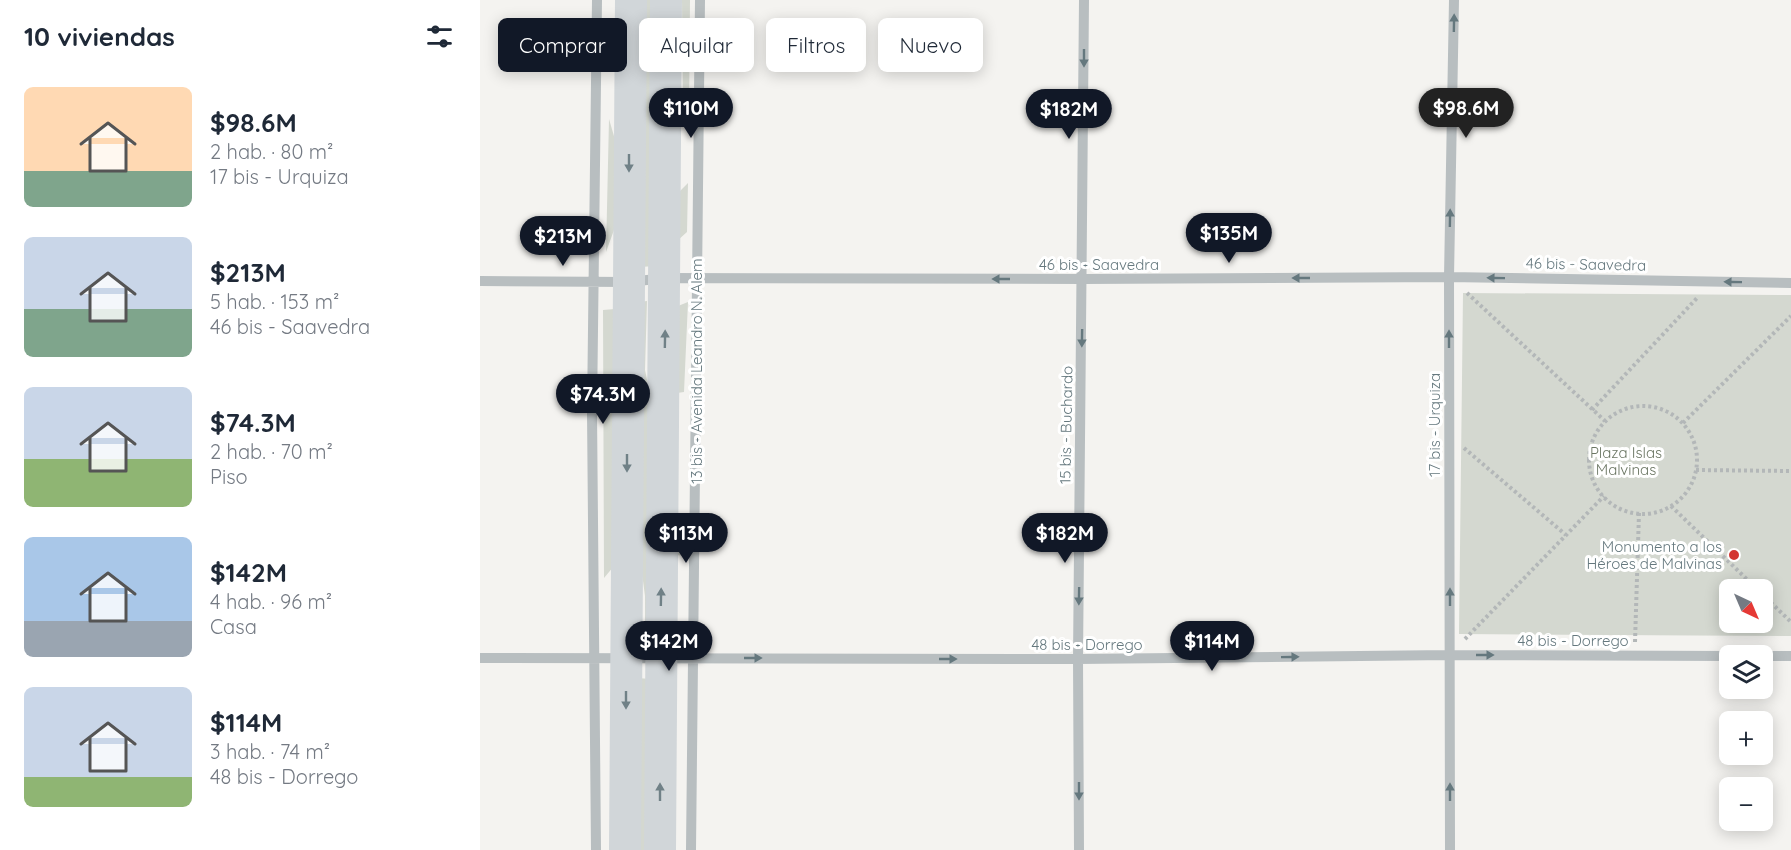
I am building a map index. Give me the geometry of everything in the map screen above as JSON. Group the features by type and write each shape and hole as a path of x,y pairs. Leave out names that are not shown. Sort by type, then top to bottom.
{"main road":[{"path":"625,850 611,658 628,282 631,0"},
{"name":"13 bis - Avenida Leandro N. Alem","path":"660,850 660,657 681,278 666,0"}],"street":[{"path":"596,850 611,658 592,412 597,0"},
{"name":"13 bis - Avenida Leandro N. Alem","path":"691,850 694,658 681,278 700,0"},
{"name":"15 bis - Buchardo","path":"1079,850 1078,659 1084,0"},
{"name":"17 bis - Urquiza","path":"1450,850 1449,277 1454,0"},
{"name":"46 bis - Saavedra","path":"480,281 628,282 681,278 1449,277 1791,283"},
{"name":"48 bis - Dorrego","path":"480,658 1078,659 1450,655 1719,656"},
{"path":"1773,656 1791,656"}],"path":[{"path":"1449,277 1605,421"},
{"path":"1592,410 1712,282"},
{"path":"1683,423 1791,316"},
{"path":"1636,406 1654,406 1671,412 1683,423 1693,439 1698,456 1689,490 1677,502 1660,511 1639,513 1623,511 1608,501 1596,487 1590,469 1589,452 1595,435 1605,421 1620,411 1636,406"},
{"path":"1449,436 1566,535"},
{"path":"1696,470 1791,471"},
{"path":"1450,655 1604,496"},
{"path":"1671,506 1747,579"},
{"path":"1635,656 1639,513"},
{"path":"1773,605 1791,622"}],"green space":[{"path":"643,0 654,0 654,18 643,18"},
{"path":"682,0 690,0 690,18 682,18"},
{"path":"642,72 654,72 655,266 640,267"},
{"path":"683,72 689,72 689,116 683,122"},
{"path":"609,119 616,143 614,230 606,252"},
{"path":"688,183 687,232 677,241 679,192"},
{"name":"Plaza Islas Malvinas","path":"1463,293 1791,295 1791,636 1459,634"},
{"path":"647,301 645,370 651,398 652,643 645,643 645,596 638,543 639,302"},
{"path":"688,302 684,392 677,393 678,306"},
{"path":"615,309 614,566 604,578 603,310"},
{"path":"680,513 688,514 685,556 677,555"},
{"path":"638,678 650,679 650,850 638,850"}],"place":[{"name":"Monumento a los Héroes de Malvinas","path":"1734,555"}]}
